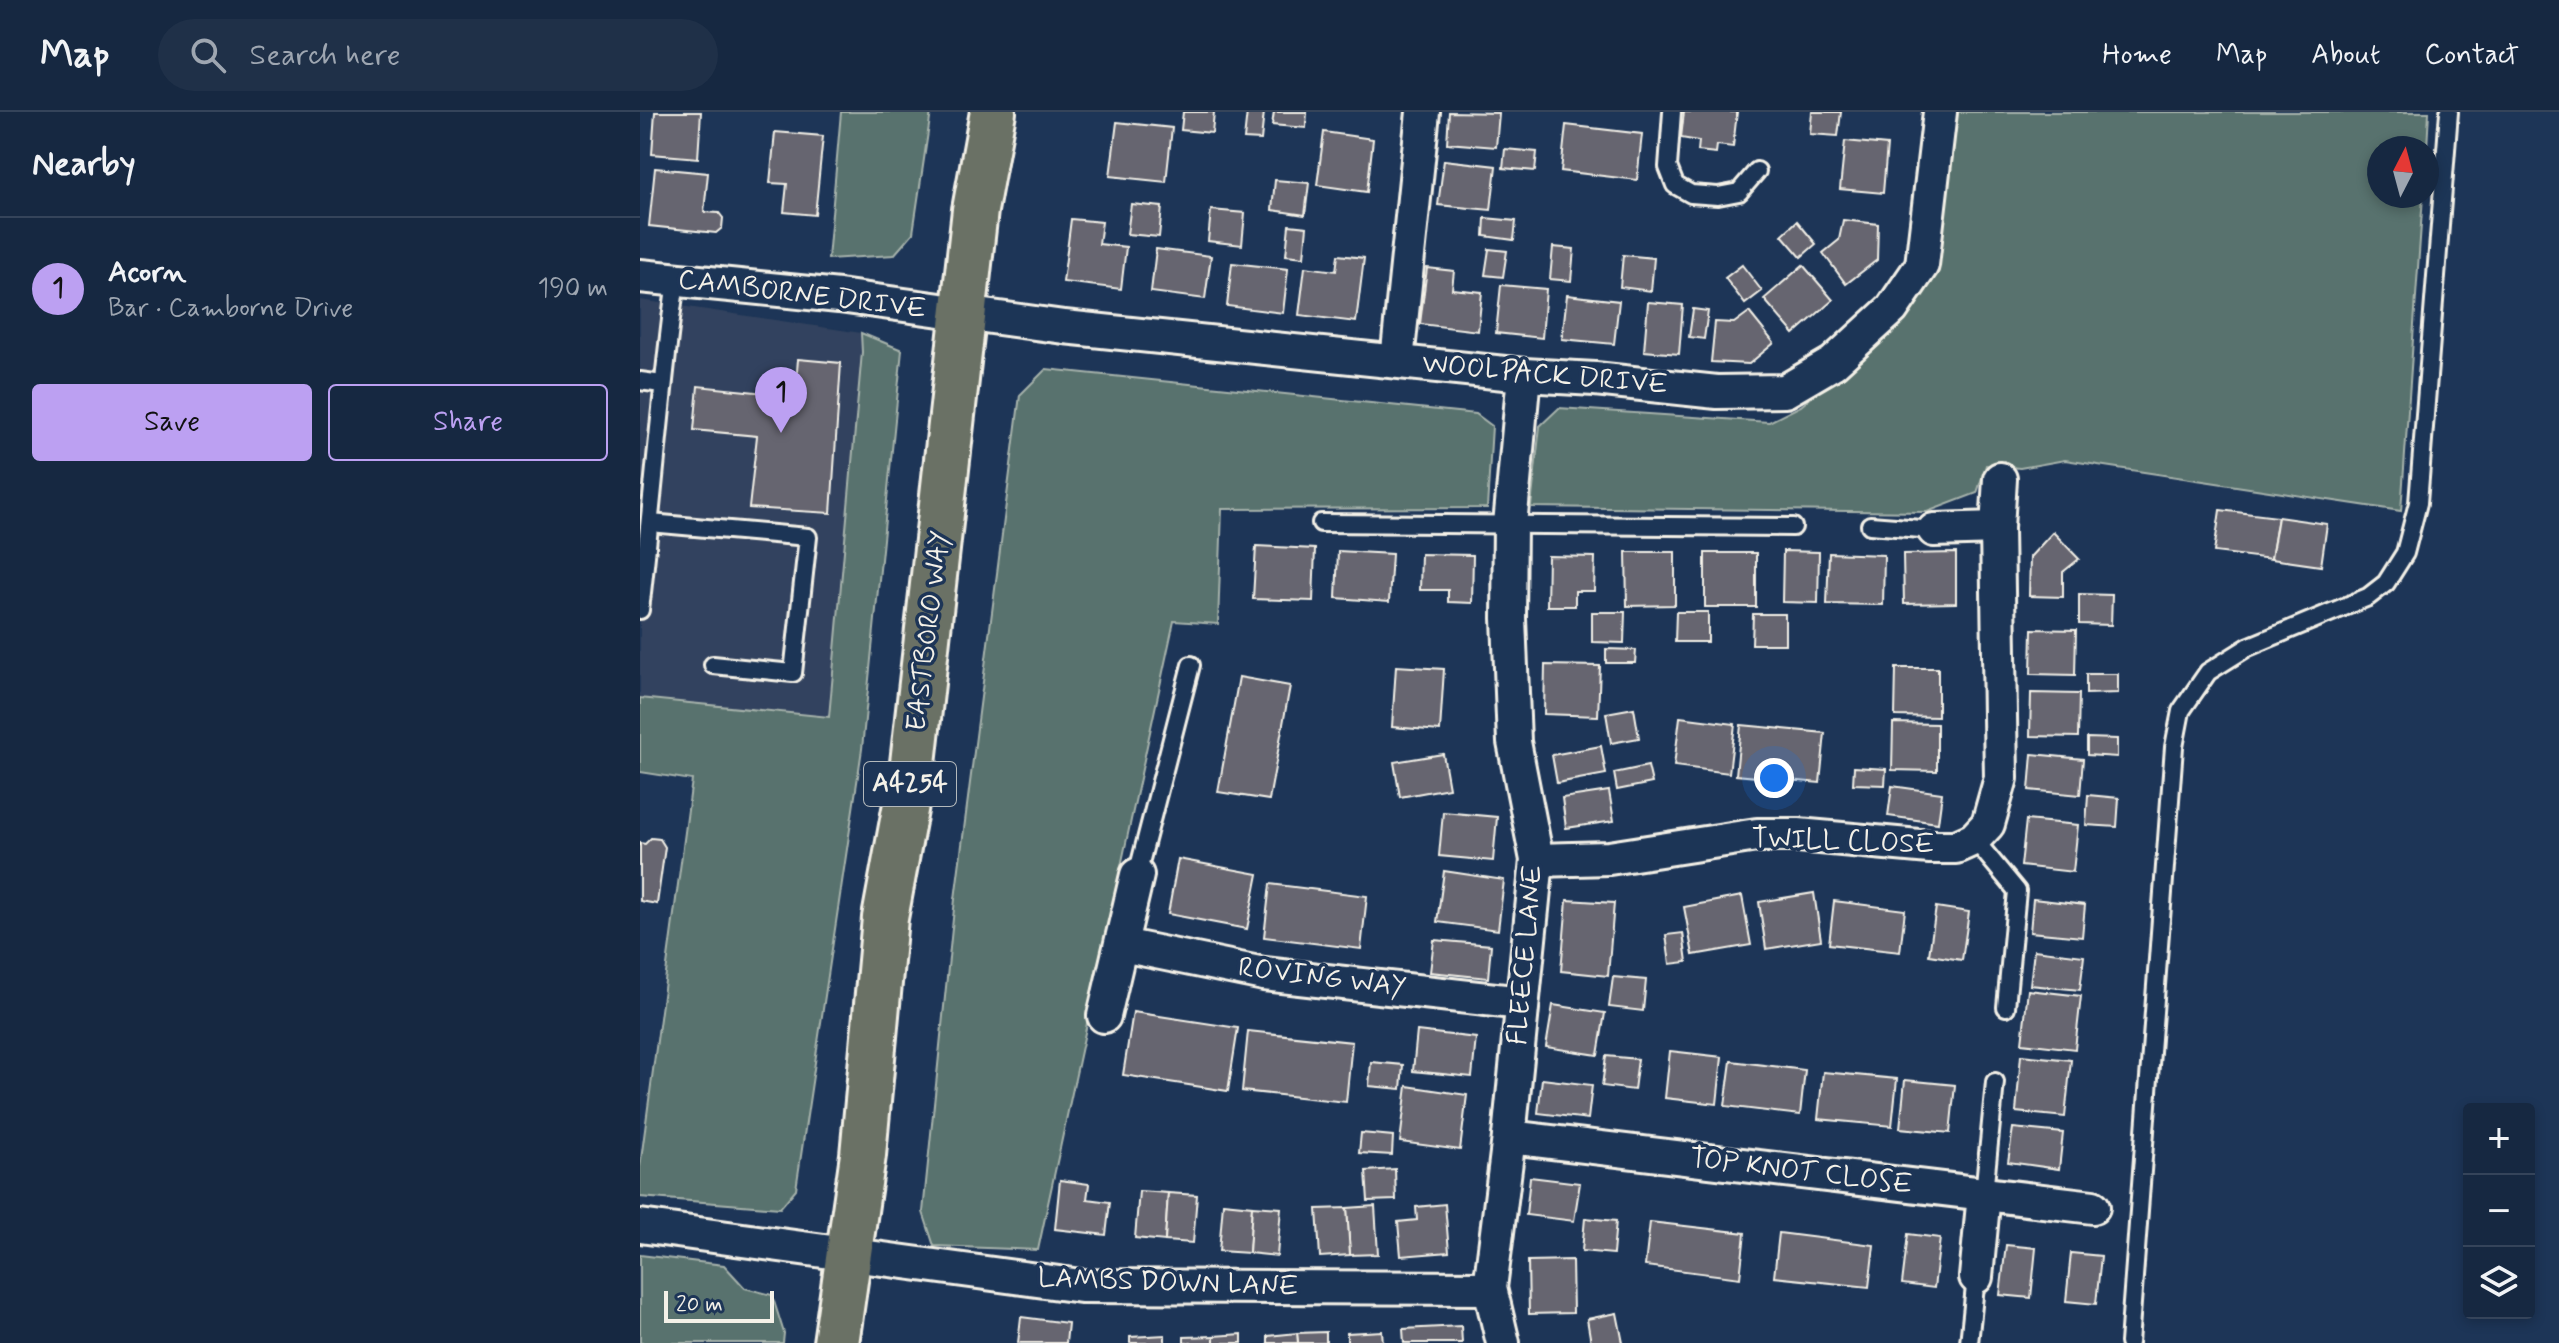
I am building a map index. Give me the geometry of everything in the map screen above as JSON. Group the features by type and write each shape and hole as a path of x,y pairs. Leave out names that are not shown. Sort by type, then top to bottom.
{"main road":[{"name":"A4254","path":"984,155 985,112"},
{"name":"A4254","path":"984,155 993,112"},
{"name":"EASTBORO WAY","path":"836,1343 863,1155 885,918 912,772 975,210 984,155"}],"street":[{"path":"1397,361 1423,112"},
{"name":"WOOLPACK DRIVE","path":"965,314 1524,375 1717,392 1785,391 1833,363 1892,309 1922,265 1940,112"},
{"name":"CAMBORNE DRIVE","path":"640,276 839,296 965,314"},
{"name":"FLEECE LANE","path":"1503,1343 1490,1288 1509,1137 1537,860 1514,742 1509,618 1510,525 1524,375"},
{"name":"TWILL CLOSE","path":"1537,860 1609,858 1757,835 1798,835 1930,847 1956,847 1974,839 1988,824 2001,778 1997,528 2000,479"},
{"path":"1934,530 1997,528"},
{"path":"1104,1016 1137,875"},
{"name":"ROVING WAY","path":"1122,945 1264,974 1522,1003"},
{"name":"TOP KNOT CLOSE","path":"1509,1137 2093,1207"},
{"path":"1976,1277 1984,1194"},
{"path":"640,1226 847,1253"},
{"name":"LAMBS DOWN LANE","path":"847,1253 1081,1286 1490,1288"}],"lane":[{"path":"1672,112 1668,167 1675,185 1691,194 1718,196 1739,192 1757,171"},
{"path":"2129,1343 2174,747 2181,711 2208,672 2248,647 2368,597 2386,583 2405,553 2418,503 2449,112"},
{"path":"640,610 662,384 676,280"},
{"path":"640,381 662,384"},
{"path":"640,455 657,456"},
{"path":"650,523 808,537 793,673 713,665"},
{"path":"1321,523 1793,527"},
{"path":"1870,525 1934,530"},
{"path":"1137,875 1191,665"},
{"path":"1974,839 2017,891 2006,1007"},
{"path":"1984,1194 1995,1082"},
{"path":"1969,1343 1976,1277"}],"shaded area":[{"path":"640,300 861,333 862,352 829,718 640,698"}],"green space":[{"path":"841,112 931,112 913,233 894,255 828,259"},
{"path":"1951,112 2429,112 2428,136 2367,136 2367,208 2422,208 2401,511 2065,460 2020,468 1986,465 1977,493 1927,512 1531,507 1540,426 1559,408 1769,422 1801,406 1904,320 1932,261"},
{"path":"861,333 902,350 862,749 796,1189 780,1208 640,1197 640,1167 692,780 640,772 640,698 829,717 862,352"},
{"path":"1046,369 1476,414 1492,426 1487,508 1222,509 1218,624 1174,621 1038,1250 934,1246 923,1212 955,899 1020,395"},
{"path":"640,1255 724,1265 745,1288 772,1295 784,1333 783,1343 640,1343"}],"building":[{"path":"655,112 701,112 698,158 652,154"},
{"path":"1183,112 1214,112 1212,133 1181,130"},
{"path":"1247,112 1264,112 1261,140 1244,139"},
{"path":"1274,112 1307,112 1306,128 1272,125"},
{"path":"1449,112 1499,113 1496,147 1447,143"},
{"path":"1684,112 1737,112 1733,147 1717,145 1716,153 1698,151 1699,141 1681,138"},
{"path":"1812,112 1841,112 1838,136 1810,134"},
{"path":"1117,122 1172,128 1166,182 1110,176"},
{"path":"1566,125 1642,134 1637,180 1561,171"},
{"path":"775,132 823,136 815,215 784,212 787,184 770,183"},
{"path":"1324,132 1373,139 1367,192 1317,185"},
{"path":"1845,141 1887,145 1883,193 1840,189"},
{"path":"1505,149 1537,152 1535,171 1503,168"},
{"path":"1444,160 1496,166 1491,210 1438,205"},
{"path":"655,168 708,173 704,212 719,213 723,218 722,228 716,233 649,226"},
{"path":"1275,180 1309,183 1305,215 1272,210"},
{"path":"1131,204 1162,207 1159,237 1127,234"},
{"path":"1211,210 1245,213 1242,245 1208,241"},
{"path":"1485,218 1516,221 1514,240 1484,236"},
{"path":"1071,219 1102,222 1099,244 1126,247 1121,289 1063,282"},
{"path":"1843,220 1878,224 1877,260 1846,284 1823,253 1839,240"},
{"path":"1797,221 1816,244 1801,257 1782,235"},
{"path":"1289,225 1307,227 1304,257 1286,255"},
{"path":"1553,247 1574,249 1571,281 1550,279"},
{"path":"1156,249 1211,256 1205,299 1151,292"},
{"path":"1489,249 1507,251 1503,277 1485,275"},
{"path":"1338,255 1364,258 1356,322 1299,315 1305,267 1336,271"},
{"path":"1623,255 1654,258 1651,291 1620,287"},
{"path":"1232,263 1288,269 1283,313 1227,306"},
{"path":"1742,265 1762,291 1745,304 1725,278"},
{"path":"1803,265 1833,300 1794,334 1764,299"},
{"path":"1427,268 1454,271 1452,289 1482,292 1478,331 1420,324"},
{"path":"1501,285 1546,289 1542,338 1496,333"},
{"path":"1567,295 1619,301 1614,344 1562,339"},
{"path":"1648,302 1683,305 1679,354 1644,351"},
{"path":"1693,309 1708,311 1704,339 1689,337"},
{"path":"1749,312 1774,343 1749,364 1711,362 1715,322 1734,323"},
{"path":"798,359 841,363 831,513 749,508 757,436 694,430 698,386 795,396"},
{"path":"2220,510 2278,517 2271,559 2214,552"},
{"path":"2278,517 2327,524 2321,566 2271,559"},
{"path":"2053,532 2079,559 2063,572 2063,597 2029,596 2030,557"},
{"path":"1256,546 1315,549 1313,601 1253,599"},
{"path":"1338,551 1392,554 1389,602 1336,598"},
{"path":"1783,551 1819,552 1818,603 1782,602"},
{"path":"1626,552 1675,552 1675,605 1627,606"},
{"path":"1705,553 1756,553 1756,607 1705,607"},
{"path":"1829,553 1884,555 1883,605 1827,604"},
{"path":"1956,553 1956,603 1904,604 1903,554"},
{"path":"1421,554 1473,555 1472,603 1448,602 1448,590 1420,590"},
{"path":"1548,556 1595,557 1594,591 1575,591 1575,606 1547,606"},
{"path":"2079,594 2112,595 2111,625 2079,624"},
{"path":"1592,612 1625,612 1624,643 1592,642"},
{"path":"1676,612 1708,612 1708,642 1675,642"},
{"path":"1753,614 1785,614 1785,644 1752,644"},
{"path":"2032,629 2076,630 2075,675 2031,674"},
{"path":"1606,649 1636,650 1635,663 1606,663"},
{"path":"1545,665 1600,666 1598,716 1544,714"},
{"path":"1396,666 1444,669 1440,731 1392,727"},
{"path":"1896,668 1938,668 1938,717 1895,716"},
{"path":"2086,674 2118,674 2118,693 2086,694"},
{"path":"1239,677 1290,686 1269,800 1218,792"},
{"path":"2031,693 2079,694 2078,737 2030,736"},
{"path":"1634,708 1639,738 1611,743 1606,713"},
{"path":"1680,717 1735,724 1729,773 1674,766"},
{"path":"1893,723 1937,724 1937,771 1892,770"},
{"path":"1741,725 1825,733 1820,783 1736,775"},
{"path":"2087,738 2117,739 2117,757 2087,755"},
{"path":"1601,746 1606,774 1557,783 1552,755"},
{"path":"1443,754 1449,788 1400,797 1394,762"},
{"path":"2032,754 2083,759 2080,795 2029,790"},
{"path":"1648,766 1652,783 1617,790 1614,773"},
{"path":"1854,767 1886,769 1885,785 1853,784"},
{"path":"1892,786 1942,793 1938,823 1888,816"},
{"path":"1609,791 1614,821 1566,828 1562,798"},
{"path":"2088,795 2119,798 2117,827 2086,825"},
{"path":"1443,812 1497,817 1493,861 1439,856"},
{"path":"2026,820 2078,825 2073,872 2021,866"},
{"path":"651,838 660,839 665,847 657,904 640,901 640,843 645,844"},
{"path":"1178,859 1258,874 1247,929 1168,914"},
{"path":"1444,871 1504,880 1498,930 1437,922"},
{"path":"1270,884 1367,896 1361,949 1264,937"},
{"path":"1814,893 1821,940 1766,949 1759,902"},
{"path":"1742,896 1751,945 1693,955 1684,907"},
{"path":"2033,899 2085,905 2082,937 2030,932"},
{"path":"1567,900 1614,903 1608,976 1561,971"},
{"path":"1834,901 1905,910 1900,952 1829,944"},
{"path":"1936,907 1969,912 1962,960 1929,955"},
{"path":"1683,933 1687,962 1670,964 1666,935"},
{"path":"1434,940 1491,945 1488,978 1430,972"},
{"path":"2034,950 2084,956 2080,990 2030,985"},
{"path":"1613,977 1646,980 1643,1011 1609,1007"},
{"path":"2028,990 2081,996 2075,1049 2022,1043"},
{"path":"1553,1005 1605,1013 1598,1055 1546,1047"},
{"path":"1133,1012 1238,1028 1228,1091 1123,1075"},
{"path":"1248,1031 1352,1042 1346,1102 1242,1091"},
{"path":"1417,1031 1476,1038 1472,1077 1413,1071"},
{"path":"1670,1051 1722,1057 1717,1104 1665,1098"},
{"path":"2021,1055 2071,1060 2065,1117 2016,1112"},
{"path":"1606,1056 1638,1059 1634,1090 1602,1086"},
{"path":"1731,1061 1805,1070 1800,1115 1725,1106"},
{"path":"1371,1062 1403,1065 1401,1089 1369,1086"},
{"path":"1823,1072 1897,1079 1892,1126 1818,1119"},
{"path":"1542,1079 1592,1085 1588,1119 1538,1113"},
{"path":"1905,1080 1955,1085 1950,1133 1900,1128"},
{"path":"1407,1086 1467,1095 1460,1150 1400,1142"},
{"path":"2013,1128 2063,1133 2059,1169 2008,1162"},
{"path":"1361,1133 1393,1136 1392,1155 1359,1153"},
{"path":"1395,1169 1396,1200 1368,1201 1366,1171"},
{"path":"1530,1177 1580,1183 1574,1221 1526,1215"},
{"path":"1060,1180 1089,1184 1087,1199 1110,1202 1106,1235 1055,1229"},
{"path":"1139,1191 1168,1193 1165,1241 1135,1238"},
{"path":"1168,1193 1197,1195 1193,1243 1165,1241"},
{"path":"1223,1203 1252,1206 1249,1253 1219,1251"},
{"path":"1445,1204 1449,1252 1401,1256 1398,1222 1417,1220 1416,1207"},
{"path":"1252,1206 1281,1208 1277,1256 1249,1253"},
{"path":"1375,1206 1378,1254 1350,1255 1347,1208"},
{"path":"1347,1208 1350,1255 1320,1257 1317,1209"},
{"path":"1585,1218 1616,1221 1613,1254 1582,1251"},
{"path":"1650,1222 1745,1233 1740,1278 1645,1266"},
{"path":"1779,1233 1874,1245 1869,1287 1774,1277"},
{"path":"1908,1234 1940,1238 1934,1288 1902,1284"},
{"path":"2006,1245 2036,1248 2031,1298 2000,1295"},
{"path":"2071,1253 2101,1256 2096,1304 2066,1301"},
{"path":"1572,1260 1573,1313 1529,1314 1528,1261"},
{"path":"1617,1313 1623,1343 1591,1343 1587,1319"},
{"path":"1021,1317 1068,1323 1066,1343 1018,1343"},
{"path":"1461,1326 1462,1343 1404,1343 1403,1329"},
{"path":"1382,1331 1383,1343 1347,1343 1347,1333"},
{"path":"1326,1332 1326,1343 1298,1343 1297,1333"},
{"path":"1297,1333 1298,1343 1268,1343 1268,1336"},
{"path":"1242,1334 1242,1343 1214,1343 1214,1336"},
{"path":"1165,1335 1165,1343 1130,1343 1130,1337"},
{"path":"1214,1336 1214,1343 1184,1343 1184,1337"}],"place":[{"name":"Acorn","path":"781,433"}]}
